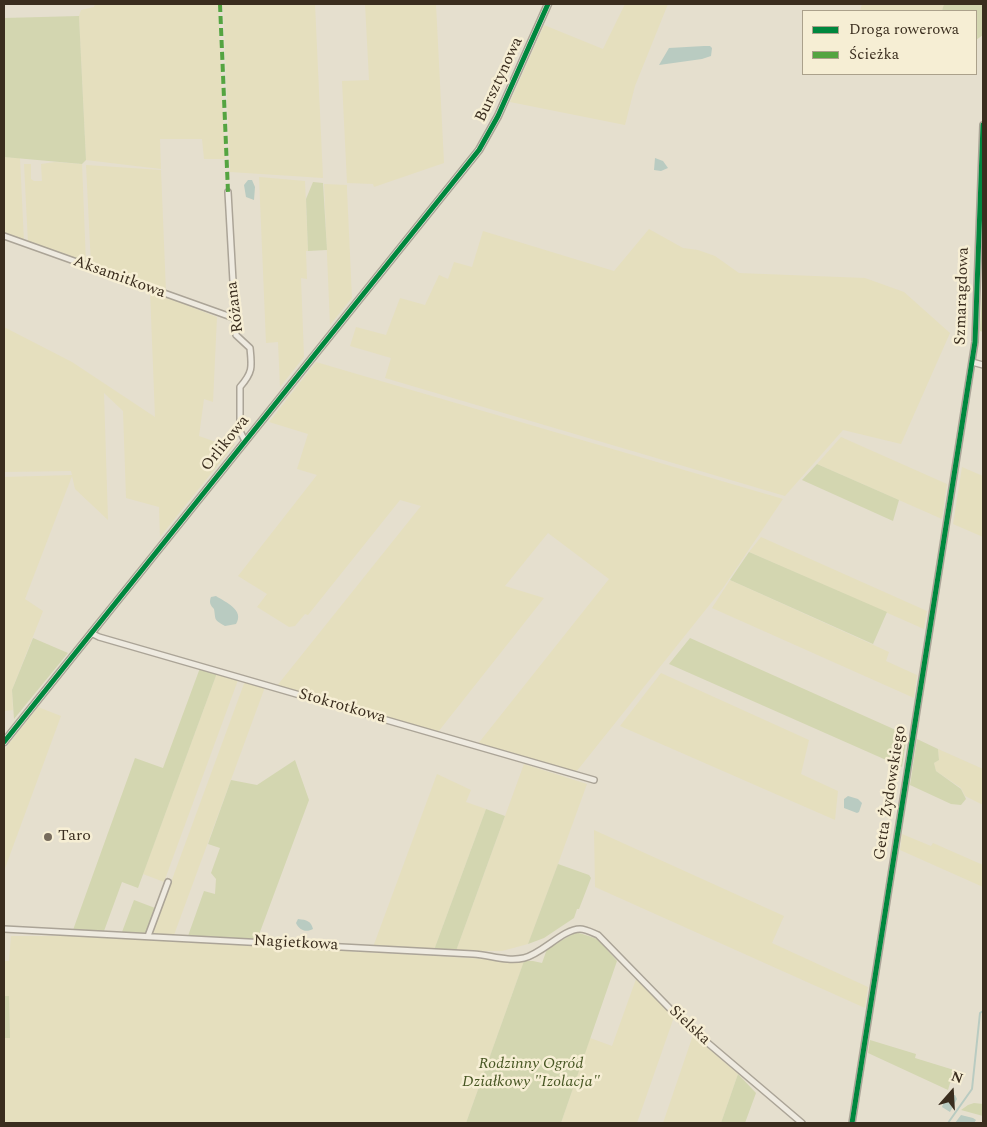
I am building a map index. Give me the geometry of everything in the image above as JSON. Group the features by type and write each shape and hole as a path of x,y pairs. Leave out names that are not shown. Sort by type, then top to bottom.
{"street":[{"name":"Bursztynowa","path":"469,163 488,136 498,116 548,4"},
{"name":"Szmaragdowa","path":"956,467 975,342 983,125"},
{"name":"Orlikowa","path":"4,742 469,163"},
{"name":"Różana","path":"228,192 236,335 250,348 252,368 250,376 240,387 240,431 245,441"},
{"name":"Aksamitkowa","path":"4,236 234,318"},
{"path":"972,362 983,365"},
{"name":"Getta Żydowskiego","path":"852,1123 956,467"},
{"name":"Stokrotkowa","path":"91,633 99,637 594,780"},
{"path":"148,936 168,882"},
{"name":"Nagietkowa","path":"4,929 484,955 512,960 534,954 573,930 579,929"},
{"name":"Sielska","path":"579,929 598,935 682,1021 802,1123"}],"shaded area":[{"path":"95,4 218,4 225,159 204,159 202,139 160,139 161,169 86,160 79,16 81,10 94,7"},
{"path":"223,4 315,4 323,178 230,172"},
{"path":"365,4 436,4 444,163 374,187 373,184 347,183 342,81 369,80"},
{"path":"625,4 668,4 635,86 625,125 510,102 544,25 603,49"},
{"path":"862,4 944,4 942,10 860,10"},
{"path":"710,46 712,48 711,56 659,65 669,48"},
{"path":"4,157 20,158 24,242 4,234"},
{"path":"655,158 663,161 668,168 661,171 654,170"},
{"path":"55,162 82,164 86,264 28,243 24,164 31,164 31,179 42,181 41,164"},
{"path":"86,165 161,170 166,292 91,265"},
{"path":"259,177 305,181 308,251 306,251 307,279 301,278 304,357 280,387 278,342 266,343"},
{"path":"248,180 252,180 255,187 254,200 246,197 244,185"},
{"path":"324,184 347,185 352,298 330,325"},
{"path":"649,229 683,248 698,250 715,256 739,273 865,278 904,292 950,333 901,444 843,430 785,496 385,378 391,358 350,346 356,327 386,335 400,298 425,305 439,275 448,279 454,262 472,267 483,231 614,271"},
{"path":"150,291 217,317 213,402 204,399 199,436 216,442 235,444 160,537 159,507 126,498 123,411 104,393 108,520 75,489 72,476 25,599 43,611 12,690 13,710 4,711 4,477 72,475 71,471 4,472 4,327 72,362 155,417"},
{"path":"316,362 783,499 723,588 576,772 477,745 609,579 548,533 505,586 544,598 438,732 276,687 421,506 400,500 308,615 305,614 295,626 289,627 257,607 267,594 238,576 317,475 297,469 308,434 269,422"},
{"path":"841,437 947,484 942,519 817,464"},
{"path":"962,467 983,476 983,537 953,524"},
{"path":"761,537 927,611 924,629 749,552"},
{"path":"730,580 889,652 886,661 917,675 914,698 712,608"},
{"path":"216,596 236,611 238,619 236,624 225,626 217,620 210,602 211,597"},
{"path":"217,673 238,680 164,882 143,874"},
{"path":"661,673 809,740 801,774 838,791 835,820 620,726"},
{"path":"245,681 265,687 174,935 152,934"},
{"path":"38,707 61,716 4,871 4,750"},
{"path":"938,749 983,769 983,805 965,796 961,788 936,771 934,763 939,760"},
{"path":"524,764 587,784 558,864 528,944 502,951 456,951"},
{"path":"437,774 471,790 466,802 486,809 434,950 373,947"},
{"path":"848,796 858,799 862,803 859,812 844,808 844,799"},
{"path":"594,830 784,916 772,943 868,987 865,1008 595,887"},
{"path":"902,834 931,846 933,843 983,865 983,887 900,850"},
{"path":"298,919 308,921 313,929 305,931 301,929 296,923"},
{"path":"11,936 79,936 524,961 466,1123 4,1123 4,1038 10,1038 9,996 4,996 4,961 9,961"},
{"path":"636,979 674,1017 637,1123 561,1123 590,1038 612,1046"},
{"path":"693,1035 738,1074 721,1123 663,1123"},
{"path":"949,1094 955,1095 957,1099 950,1112 942,1107 945,1098"},
{"path":"961,1115 976,1120 974,1123 955,1123"}],"green space":[{"path":"944,4 983,4 983,35 977,39 977,10 942,10"},
{"path":"79,16 86,160 82,164 4,157 4,18"},
{"path":"313,182 323,183 327,250 308,251 306,199"},
{"path":"983,292 983,332 980,331"},
{"path":"817,464 899,500 893,521 802,480"},
{"path":"749,552 887,612 873,644 730,580"},
{"path":"33,638 68,653 14,719 12,690"},
{"path":"690,638 907,735 902,767 669,664"},
{"path":"200,668 217,673 138,888 122,882 104,931 73,930 135,758 163,768"},
{"path":"917,739 938,749 939,760 934,763 936,771 961,789 966,799 961,805 951,804 910,785"},
{"path":"295,760 309,800 257,940 188,936 204,891 215,894 216,879 211,873 220,848 208,844 231,780 257,785"},
{"path":"486,809 505,816 456,951 434,950"},
{"path":"558,864 589,875 591,878 574,918 544,938 528,944"},
{"path":"134,900 155,908 145,934 122,932"},
{"name":"Rodzinny Ogród Działkowy \"Izolacja\"","path":"576,932 598,939 617,961 561,1123 466,1123 524,961 542,963 547,949"},
{"path":"4,996 9,996 10,1038 4,1038"},
{"path":"870,1040 916,1054 915,1058 954,1070 948,1090 868,1053"},
{"path":"738,1074 756,1093 745,1123 721,1123"},
{"path":"974,1103 983,1104 983,1116 961,1110"}],"waterway":[{"path":"948,1123 972,1089 980,1013 983,1011"}],"marked path":[{"path":"220,4 228,192"}],"cycle path":[{"path":"4,742 479,150 498,116 548,4"},
{"path":"852,1123 975,342 983,125"}],"place":[{"name":"Taro","path":"48,837"}]}
